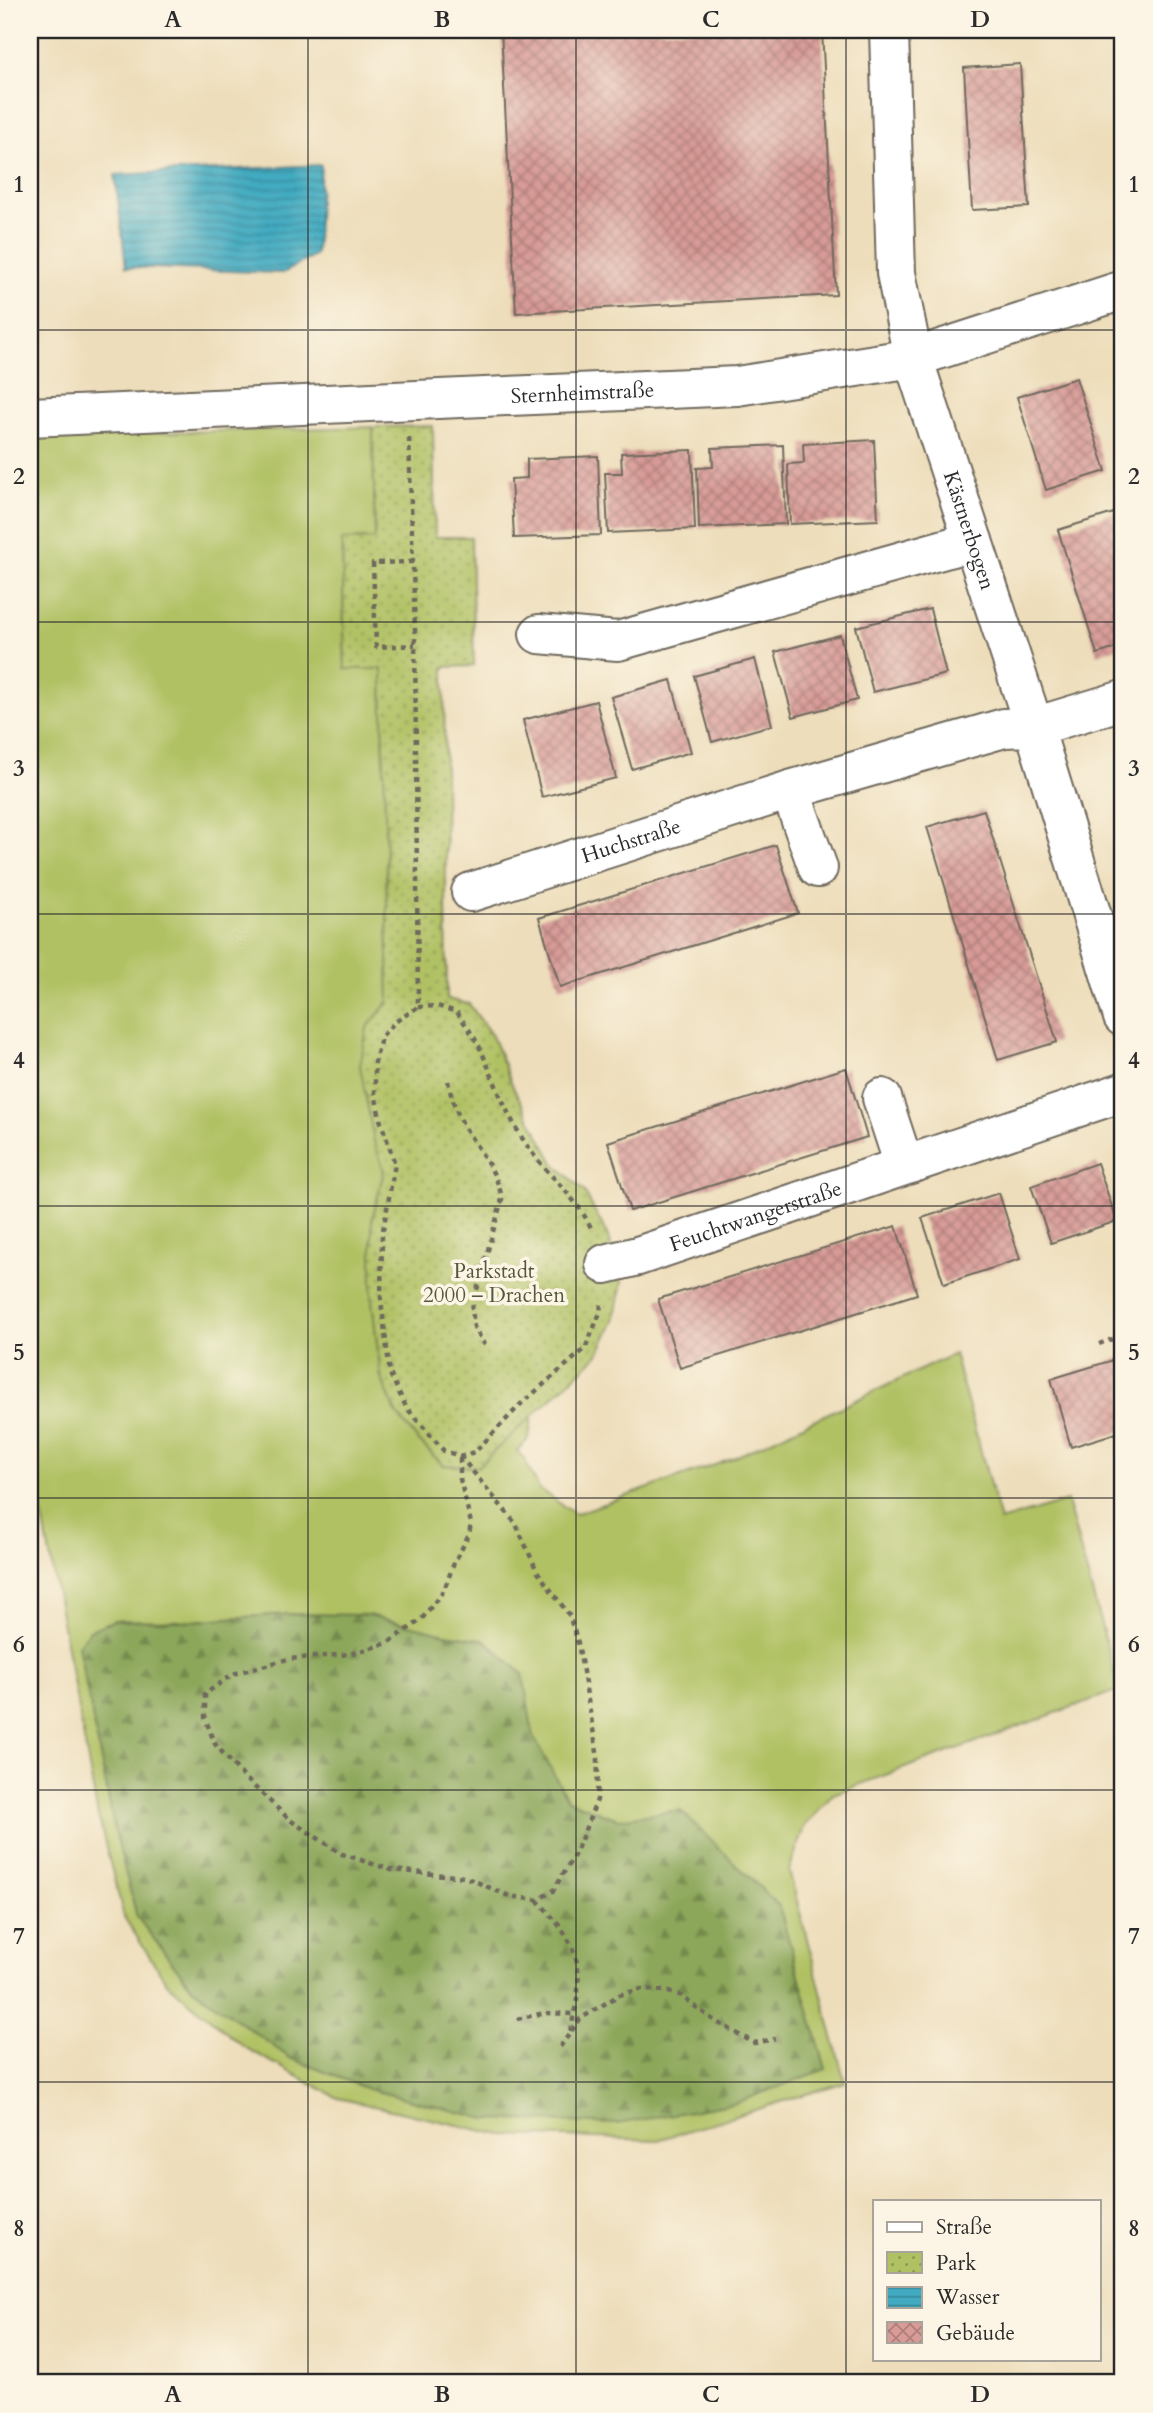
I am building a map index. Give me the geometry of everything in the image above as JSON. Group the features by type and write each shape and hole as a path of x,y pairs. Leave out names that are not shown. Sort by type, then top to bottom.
{"street":[{"name":"Kästnerbogen","path":"889,30 896,273 913,358 1034,727 1123,1017"},
{"name":"Sternheimstraße","path":"30,417 737,386 913,358 1123,290"},
{"path":"539,634 618,641 973,541"},
{"name":"Huchstraße","path":"471,892 790,790 1004,728 1034,727 1123,700"},
{"path":"790,790 818,868"},
{"name":"Feuchtwangerstraße","path":"605,1264 638,1256 1123,1092"},
{"path":"882,1098 904,1166"}],"path":[{"path":"408,402 415,645 418,1007"},
{"path":"413,562 373,563 376,647 415,645"},
{"path":"437,1006 457,1012 479,1045 498,1092 524,1141 546,1171 584,1212 605,1264 600,1313 585,1349 522,1404 475,1452 460,1456 444,1451 407,1407 390,1374 381,1300 382,1236 395,1164 380,1119 375,1093 375,1063 381,1037 395,1022 418,1007 437,1006"},
{"path":"448,1081 456,1110 492,1168 500,1185 502,1199 472,1308 474,1327 485,1345"},
{"path":"1099,1344 1123,1335"},
{"path":"460,1456 516,1524 537,1571 569,1615 578,1643 591,1713 597,1758 597,1800 576,1852 553,1891 537,1900 509,1896 465,1877 392,1870 342,1854 290,1820 243,1776 215,1744 205,1718 205,1695 233,1674 288,1659 350,1654 388,1643 421,1620 444,1590 469,1535 471,1523 460,1479 460,1456"},
{"path":"537,1900 574,1947 579,1976 578,2001 569,2034"},
{"path":"560,2048 580,2019 619,1995 642,1989 680,1995 712,2019 754,2043 775,2039"},
{"path":"517,2019 544,2013 574,2014"}],"green space":[{"name":"Parkstadt 2000 – Drachen","path":"433,426 435,537 471,537 474,666 444,667 447,999 469,1004 492,1036 514,1089 554,1163 584,1191 607,1234 622,1282 614,1321 597,1356 477,1467 443,1465 396,1413 381,1377 372,1301 372,1221 384,1171 374,1141 360,1066 367,1028 389,1001 382,669 345,669 342,540 375,539 373,427"},
{"path":"373,427 375,539 342,540 345,669 382,668 389,1001 367,1028 374,1141 384,1171 372,1221 372,1301 381,1377 396,1413 443,1465 477,1467 532,1416 529,1439 517,1451 539,1489 575,1514 729,1460 954,1354 1000,1521 1067,1501 1119,1690 833,1794 804,1827 789,1871 845,2082 658,2140 502,2135 338,2098 244,2047 167,1983 124,1917 98,1816 30,1447 30,436"},
{"path":"288,1614 368,1615 446,1634 485,1640 523,1674 533,1736 568,1800 618,1819 680,1810 779,1906 826,2069 736,2103 617,2124 486,2119 368,2089 290,2058 192,1988 137,1917 115,1832 78,1645 90,1630 114,1620 184,1621"}],"water":[{"path":"321,165 316,254 283,273 126,267 115,175"}],"building":[{"path":"501,30 822,30 836,295 516,313"},
{"path":"1020,64 1029,207 972,210 964,68"},
{"path":"1076,378 1106,471 1046,490 1017,397"},
{"path":"874,440 878,520 790,524 788,464 804,463 803,444"},
{"path":"783,445 786,524 699,528 697,468 713,467 712,448"},
{"path":"692,450 695,529 608,533 605,473 622,473 621,453"},
{"path":"598,456 601,535 514,538 511,479 527,478 527,459"},
{"path":"1117,512 1123,530 1123,646 1097,654 1058,530"},
{"path":"930,609 946,674 873,692 856,627"},
{"path":"840,635 857,700 793,717 775,652"},
{"path":"755,659 772,725 712,742 694,676"},
{"path":"671,680 691,752 632,769 611,697"},
{"path":"596,701 616,778 542,797 523,720"},
{"path":"984,810 1057,1042 998,1060 927,827"},
{"path":"776,845 798,913 560,987 539,918"},
{"path":"846,1068 867,1137 630,1211 608,1142"},
{"path":"1097,1163 1117,1221 1051,1243 1031,1186"},
{"path":"999,1193 1020,1259 944,1284 922,1218"},
{"path":"896,1226 917,1294 680,1368 658,1299"},
{"path":"1123,1357 1123,1431 1071,1447 1051,1379"}]}
